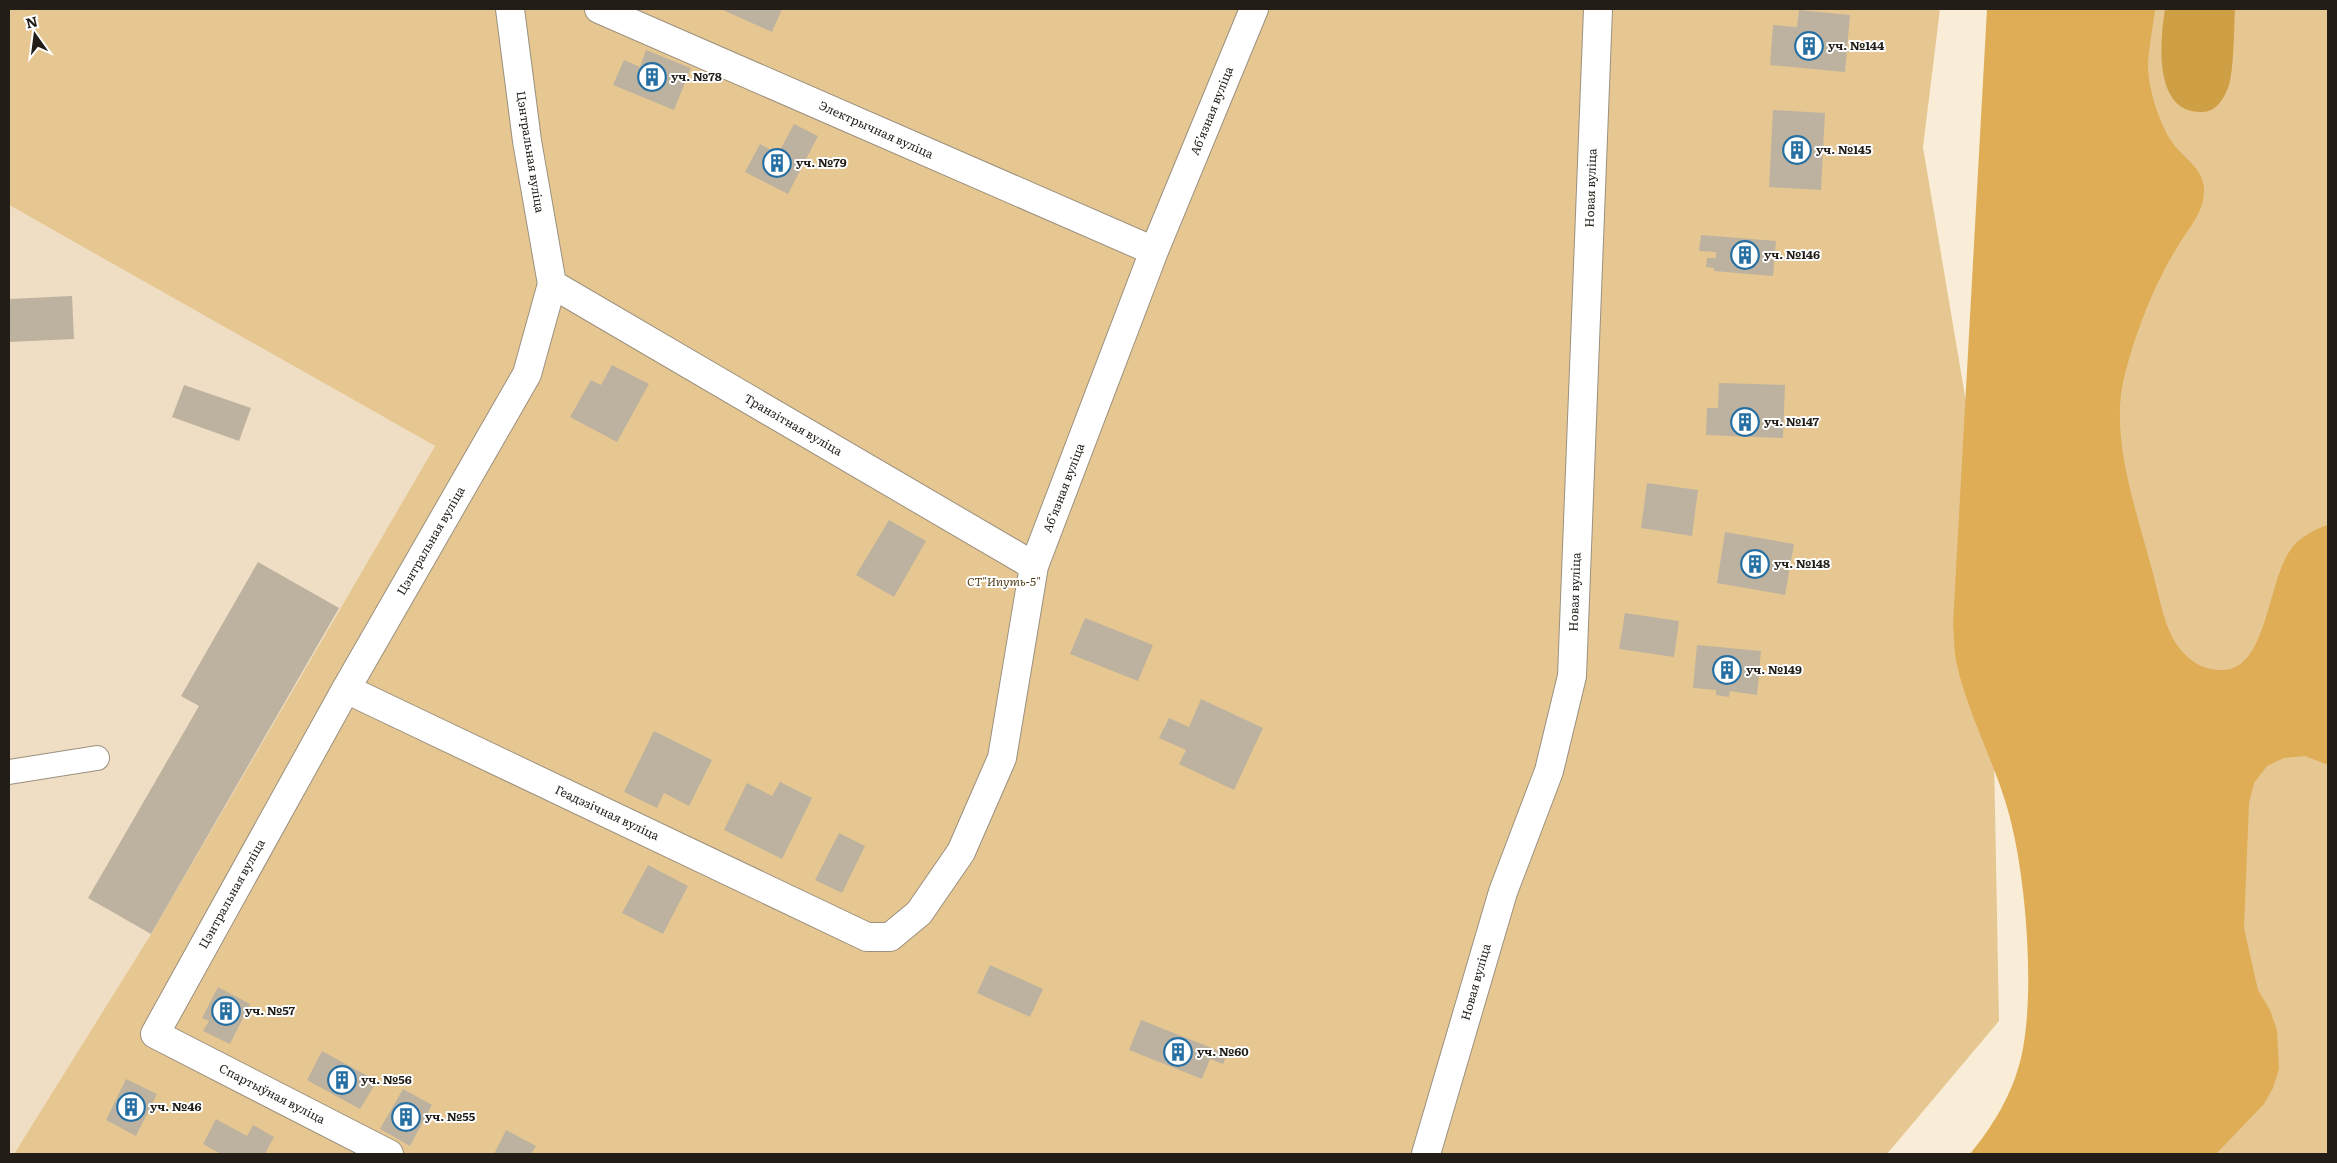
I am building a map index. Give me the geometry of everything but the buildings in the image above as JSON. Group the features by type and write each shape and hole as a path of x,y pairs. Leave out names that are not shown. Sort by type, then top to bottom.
{"street":[{"name":"Цэнтральная вуліца","path":"155,1034 346,689 527,374 552,284 527,141 510,9"},
{"name":"Электрычная вуліца","path":"599,9 1154,251"},
{"name":"Абʼязная вуліца","path":"868,937 890,937 919,914 961,852 1002,758 1034,566 1154,251 1254,9"},
{"name":"Новая вуліца","path":"1426,1154 1503,892 1549,771 1572,676 1598,9"},
{"name":"Транзітная вуліца","path":"552,284 1034,566"},
{"name":"Геадэзічная вуліца","path":"346,689 868,937"},
{"name":"Спартыўная вуліца","path":"155,1034 389,1154"}],"lane":[{"path":"9,772 97,758"}],"shaded area":[{"path":"1987,9 2155,9 2148,64 2152,93 2158,113 2170,139 2200,174 2203,181 2204,197 2199,212 2165,268 2141,322 2125,374 2121,397 2120,422 2126,473 2132,498 2162,609 2168,628 2177,645 2197,664 2209,669 2224,670 2239,665 2251,653 2259,636 2286,556 2300,540 2311,532 2328,525 2328,765 2305,756 2284,758 2267,766 2254,783 2249,803 2244,928 2258,990 2270,1010 2277,1030 2279,1069 2273,1088 2264,1104 2216,1154 1970,1154 2001,1109 2017,1072 2021,1058 2028,1001 2027,932 2024,897 2014,833 1995,771 1967,701 1955,655 1953,624"},
{"path":"2165,9 2235,9 2233,62 2230,81 2221,101 2211,110 2202,112 2186,109 2175,101 2167,88 2163,73 2162,56"},
{"path":"9,205 435,446 151,934 14,1154 9,1154"}],"green space":[{"name":"СТ\"Ипуть-5\"","path":"9,9 1940,9 1923,147 1990,544 1999,1021 1887,1154 14,1154 151,934 435,446 9,205"},
{"path":"2038,9 2328,9 2328,1154 2079,1154"}],"place":[{"name":"уч. №144","path":"1809,46"},
{"name":"уч. №78","path":"652,77"},
{"name":"уч. №145","path":"1797,150"},
{"name":"уч. №79","path":"777,163"},
{"name":"уч. №146","path":"1745,255"},
{"name":"уч. №147","path":"1745,422"},
{"name":"уч. №148","path":"1755,564"},
{"name":"уч. №149","path":"1727,670"},
{"name":"уч. №57","path":"226,1011"},
{"name":"уч. №60","path":"1178,1052"},
{"name":"уч. №56","path":"342,1080"},
{"name":"уч. №46","path":"131,1107"},
{"name":"уч. №55","path":"406,1117"}]}
